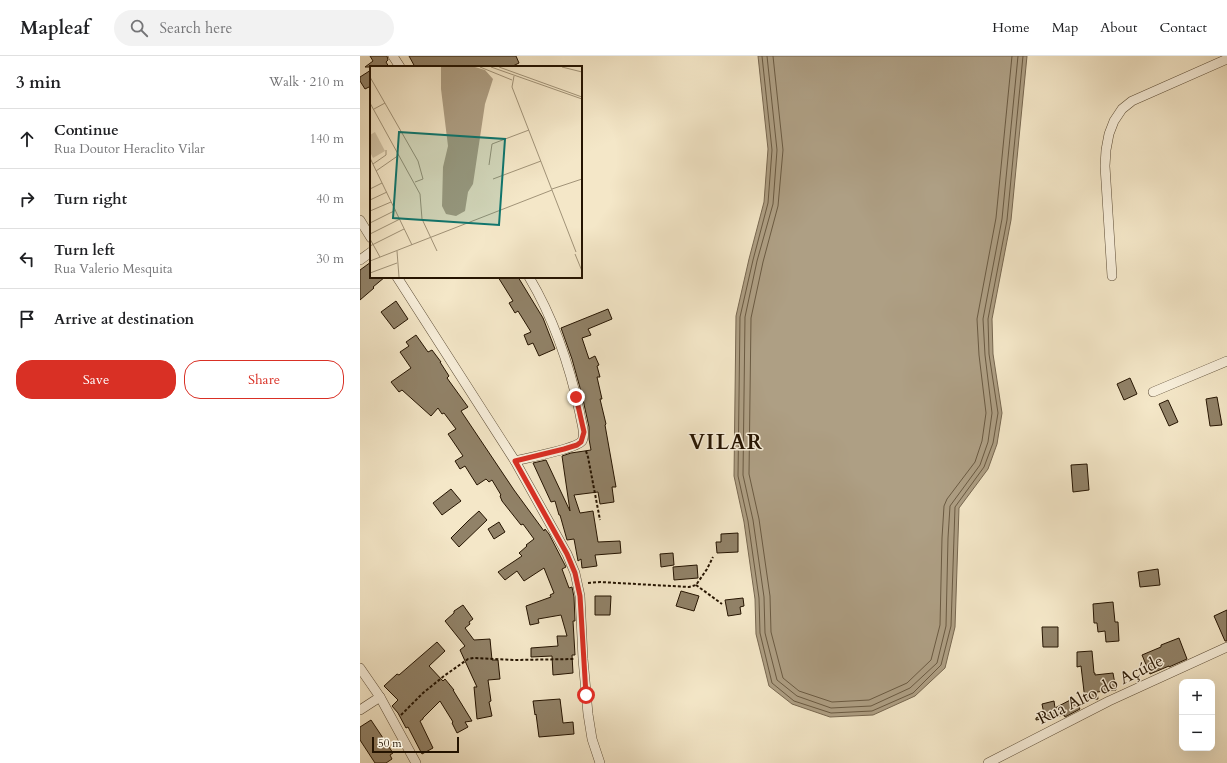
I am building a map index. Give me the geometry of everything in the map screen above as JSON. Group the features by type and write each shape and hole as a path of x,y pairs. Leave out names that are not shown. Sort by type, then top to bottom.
{"street":[{"path":"393,56 399,66"},
{"path":"1112,276 1105,166 1109,134 1114,121 1122,109 1132,101 1227,59"},
{"path":"360,220 370,236"},
{"path":"360,260 370,253"},
{"path":"398,278 515,461 567,554 578,584 580,596 583,659 588,714 592,739 600,763"},
{"path":"515,461 577,445 582,437 576,397 563,353 548,314 530,278"},
{"path":"1153,392 1227,361"},
{"name":"Rua Alto do Açúde","path":"988,763 1109,701 1227,647"},
{"path":"360,668 380,697 416,763"},
{"path":"360,710 380,697"}],"path":[{"path":"582,437 588,457 600,520"},
{"path":"578,584 600,582 689,587 696,585 713,557"},
{"path":"696,585 722,604"},
{"path":"393,722 423,693 468,659 583,659"}],"water":[{"path":"758,56 1027,56 1011,220 992,319 993,354 1002,413 997,444 988,469 959,508 955,627 945,668 915,696 873,715 830,717 792,704 769,686 756,634 755,599 744,522 734,476 736,316 764,202 768,149"}],"building":[{"path":"370,56 387,56 388,60 386,62 388,66 365,67 373,61"},
{"path":"409,56 516,56 519,63 513,66 414,66"},
{"path":"370,71 370,86 365,89 360,81 360,77"},
{"path":"370,263 370,278 384,278 360,300 360,270"},
{"path":"499,278 519,278 543,318 555,349 539,356 533,343 528,345 524,335 531,332 518,311 515,313 509,303 513,301"},
{"path":"396,301 408,319 394,329 381,312"},
{"path":"608,309 612,319 588,329 591,335 582,338 589,359 595,356 599,365 597,366 600,377 597,377 602,399 600,399 606,424 616,487 612,487 614,502 600,504 598,492 574,495 580,513 593,511 598,542 620,541 621,553 595,555 597,566 582,568 581,559 578,561 574,539 567,540 555,501 551,502 533,463 546,460 570,511 562,456 591,450 589,427 582,395 572,359 561,328"},
{"path":"416,335 428,352 432,350 441,362 449,376 447,378 468,407 461,411 514,490 544,531 545,529 549,534 566,567 562,569 569,588 572,587 574,597 575,621 573,621 575,655 572,655 573,673 553,675 552,656 531,657 531,648 558,646 557,636 567,636 561,615 538,619 539,623 530,625 526,606 551,597 550,595 554,593 544,568 524,581 517,571 505,580 498,572 522,556 519,553 534,539 523,524 521,525 502,501 501,495 492,480 489,482 486,479 477,485 465,466 460,469 455,461 463,456 448,434 456,429 444,413 442,414 438,408 431,416 402,390 399,392 391,382 411,368 400,352 409,346 406,342"},
{"path":"1130,378 1137,394 1124,400 1117,384"},
{"path":"1217,397 1222,425 1210,426 1206,399"},
{"path":"1168,400 1178,422 1169,426 1159,404"},
{"path":"1087,464 1089,490 1073,492 1071,465"},
{"path":"451,489 461,501 442,515 433,503"},
{"path":"479,511 487,520 459,547 451,538"},
{"path":"499,522 505,532 494,539 488,529"},
{"path":"738,533 738,552 717,553 716,542 721,542 721,534"},
{"path":"673,553 674,565 661,567 660,554"},
{"path":"697,565 698,578 674,580 673,567"},
{"path":"1158,569 1160,585 1140,587 1138,572"},
{"path":"681,591 699,596 694,611 676,606"},
{"path":"595,596 611,596 610,615 595,615"},
{"path":"743,598 744,606 740,607 741,614 728,616 725,600"},
{"path":"1113,602 1115,622 1118,622 1119,641 1106,642 1105,631 1098,632 1097,623 1094,623 1093,604"},
{"path":"463,605 473,619 465,628 474,640 490,639 492,660 498,660 500,679 488,680 491,701 489,702 492,716 477,719 474,687 477,687 460,650 465,646 445,621 454,613 454,611"},
{"path":"1227,610 1227,641 1225,641 1214,616"},
{"path":"1042,627 1058,627 1058,647 1043,647"},
{"path":"1179,638 1187,659 1150,674 1142,655"},
{"path":"437,642 445,651 429,666 443,681 445,679 454,690 472,721 465,722 468,727 457,733 452,723 453,722 440,701 420,721 433,748 422,754 408,727 406,728 398,713 392,706 398,700 384,686"},
{"path":"1092,651 1095,675 1113,673 1116,690 1097,692 1098,699 1085,700 1081,666 1077,667 1077,652"},
{"path":"1074,698 1080,709 1065,717 1064,715 1036,720 1036,718 1044,714 1042,704 1054,701 1055,708"},
{"path":"560,699 563,723 573,722 574,734 539,737 533,701"},
{"path":"371,720 393,753 390,755 392,759 386,763 375,763 360,740 360,727"}],"district":[{"name":"VILAR","path":"726,442"}],"route":[{"path":"576,397 584,432 581,442 577,445 564,449 515,461 567,554 575,573 580,596 586,695"}]}
